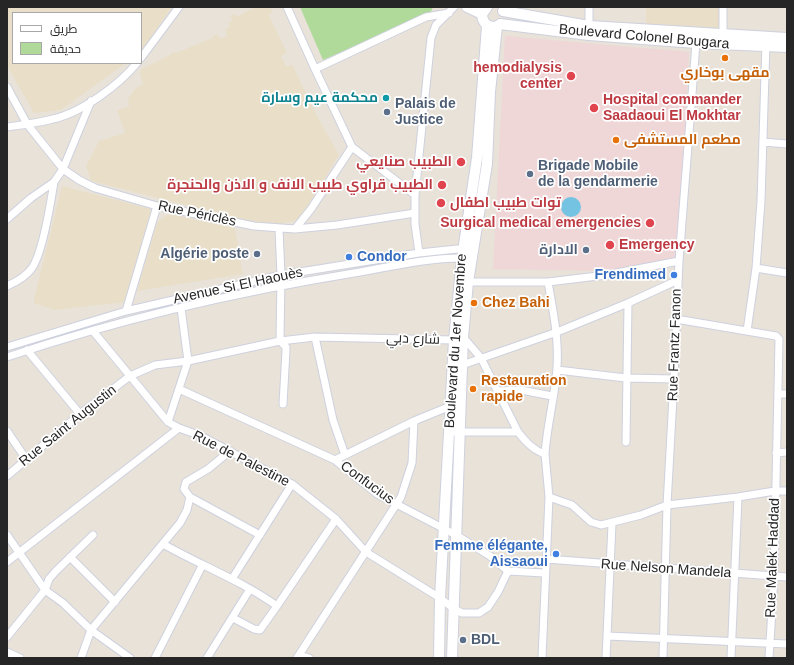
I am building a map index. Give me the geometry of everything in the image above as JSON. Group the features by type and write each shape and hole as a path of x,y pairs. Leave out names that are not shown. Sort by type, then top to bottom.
{"main road":[{"path":"468,7 484,10 483,20 495,25"},
{"name":"Boulevard Colonel Bougara","path":"501,9 589,30"},
{"name":"Boulevard du 1er Novembre","path":"439,658 440,598 450,405 459,339 463,282 477,158 495,25 504,18 501,9"},
{"name":"Boulevard Colonel Bougara","path":"495,25 694,38 766,41 787,38"},
{"name":"Boulevard Colonel Bougara","path":"694,38 723,34 766,41 787,47"},
{"name":"Boulevard du 1er Novembre","path":"452,658 462,365 459,339"}],"street":[{"path":"142,57 179,7"},
{"path":"287,7 352,147 415,195"},
{"path":"419,253 416,234 415,195 431,38 436,25 454,7"},
{"path":"588,7 589,30"},
{"path":"723,7 723,34"},
{"path":"315,69 426,17 449,13"},
{"name":"Rue Frantz Fanon","path":"663,658 666,569 666,505 674,379 679,261 694,38"},
{"path":"676,319 748,331 756,268 763,142 766,41"},
{"path":"7,127 53,119 69,114 111,88 136,64"},
{"name":"Rue Périclès","path":"7,87 28,124 63,169 79,180 95,188 157,206 254,226 279,229 337,225 415,213"},
{"path":"7,219 30,198 54,182 63,169 91,101"},
{"path":"763,142 787,144"},
{"path":"294,229 311,209 352,147"},
{"path":"7,286 23,277 34,264 51,202 54,182"},
{"path":"126,311 157,206"},
{"path":"279,229 281,275 280,341 284,344 286,351 283,404"},
{"name":"Avenue Si El Haouès","path":"7,347 126,311 281,275 419,253 467,253"},
{"name":"Avenue Si El Haouès","path":"7,357 93,330 280,285 467,253"},
{"path":"463,282 548,282 606,275 679,261"},
{"path":"756,268 787,273"},
{"path":"462,365 557,332 628,303 678,280"},
{"path":"542,658 544,573 549,497 545,454 546,432 557,370 557,332 548,282"},
{"path":"626,442 628,303"},
{"path":"168,422 188,361 181,308"},
{"path":"62,330 64,338"},
{"path":"93,330 168,422 179,428"},
{"name":"Rue Malek Haddad","path":"748,331 776,336 779,339 774,577 769,658"},
{"path":"315,337 333,420 345,455"},
{"name":"شارع دبي","path":"188,361 280,341 315,337 459,339"},
{"path":"459,339 481,358 518,432 526,443 537,451 545,454"},
{"path":"27,350 80,414"},
{"name":"Rue Saint Augustin","path":"7,476 26,458 80,414 130,376 154,365 188,361"},
{"path":"557,370 626,378 674,379"},
{"path":"179,389 335,460"},
{"path":"497,391 521,390 552,396"},
{"path":"778,394 787,394"},
{"name":"Confucius","path":"461,404 450,405 335,460 377,494 456,535 490,556 508,571"},
{"path":"309,658 298,656 396,505 404,488 412,463 414,421"},
{"name":"Rue de Palestine","path":"7,562 179,428 201,436 292,484 336,519 366,552 440,598 454,609"},
{"path":"7,431 26,458"},
{"path":"449,432 518,432"},
{"path":"230,451 208,469 186,482 184,489 190,497 260,534"},
{"path":"776,453 787,452"},
{"path":"232,579 292,484"},
{"path":"549,497 572,505 590,522 601,525 612,524 666,505 738,498 775,491 787,491"},
{"path":"81,658 91,630 180,523 187,510 190,497"},
{"path":"731,658 738,498"},
{"path":"233,618 254,629 260,630 336,519"},
{"path":"606,658 612,524"},
{"path":"7,535 45,590 63,603 91,630 130,658"},
{"path":"7,637 45,590 49,579 93,535"},
{"path":"163,544 202,566 232,579 277,606"},
{"path":"70,557 115,602"},
{"name":"Rue Nelson Mandela","path":"546,560 787,577"},
{"path":"155,658 202,566"},
{"path":"454,609 468,614 482,611 498,592 508,571 544,573"},
{"path":"207,658 250,589"},
{"path":"607,636 663,640 787,644"},
{"path":"7,652 20,658"}],"shaded area":[{"path":"7,7 172,7 142,51 142,12 12,12 12,64 125,64 61,110 34,113 7,66"},
{"path":"255,7 270,7 273,12 269,15 287,53 281,56 286,67 292,64 317,116 339,155 299,220 268,226 91,181 86,166 99,141 125,133 117,110 129,107 128,99 136,88 143,84 140,75 141,69 170,55 173,52 176,53 212,38 214,35 218,35 220,39 227,36 225,29 230,27 228,23 232,21 230,16 235,14 237,17"},
{"path":"646,7 721,7 721,31 646,29"},
{"name":"Hospital commander Saadaoui El Mokhtar","path":"505,36 689,52 678,261 614,271 493,269"},
{"path":"62,186 151,209 127,302 55,310 33,303"},
{"path":"169,214 235,228 243,274 137,291 157,222"}],"green space":[{"path":"300,7 433,7 430,14 323,60"}],"water":[{"path":"571,197 578,200 581,207 578,214 571,217 564,214 561,207 564,200"}],"place":[{"name":"مقهى بوخاري","path":"725,58"},
{"name":"hemodialysis center","path":"571,76"},
{"name":"محكمة عيم وسارة","path":"386,98"},
{"name":"Hospital commander Saadaoui El Mokhtar","path":"594,108"},
{"name":"Palais de Justice","path":"387,112"},
{"name":"مطعم المستشفى","path":"616,140"},
{"name":"الطبيب صنايعي","path":"461,162"},
{"name":"Brigade Mobile de la gendarmerie","path":"530,174"},
{"name":"الطبيب قراوي طبيب الانف و الاذن والحنجرة","path":"442,185"},
{"name":"توات طبيب اطفال","path":"441,203"},
{"name":"Surgical medical emergencies","path":"650,223"},
{"name":"Emergency","path":"610,245"},
{"name":"الادارة","path":"586,250"},
{"name":"Algérie poste","path":"257,254"},
{"name":"Condor","path":"349,257"},
{"name":"Frendimed","path":"674,275"},
{"name":"Chez Bahi","path":"474,303"},
{"name":"Restauration rapide","path":"473,389"},
{"name":"Femme élégante, Aissaoui","path":"556,554"},
{"name":"BDL","path":"463,640"}]}
